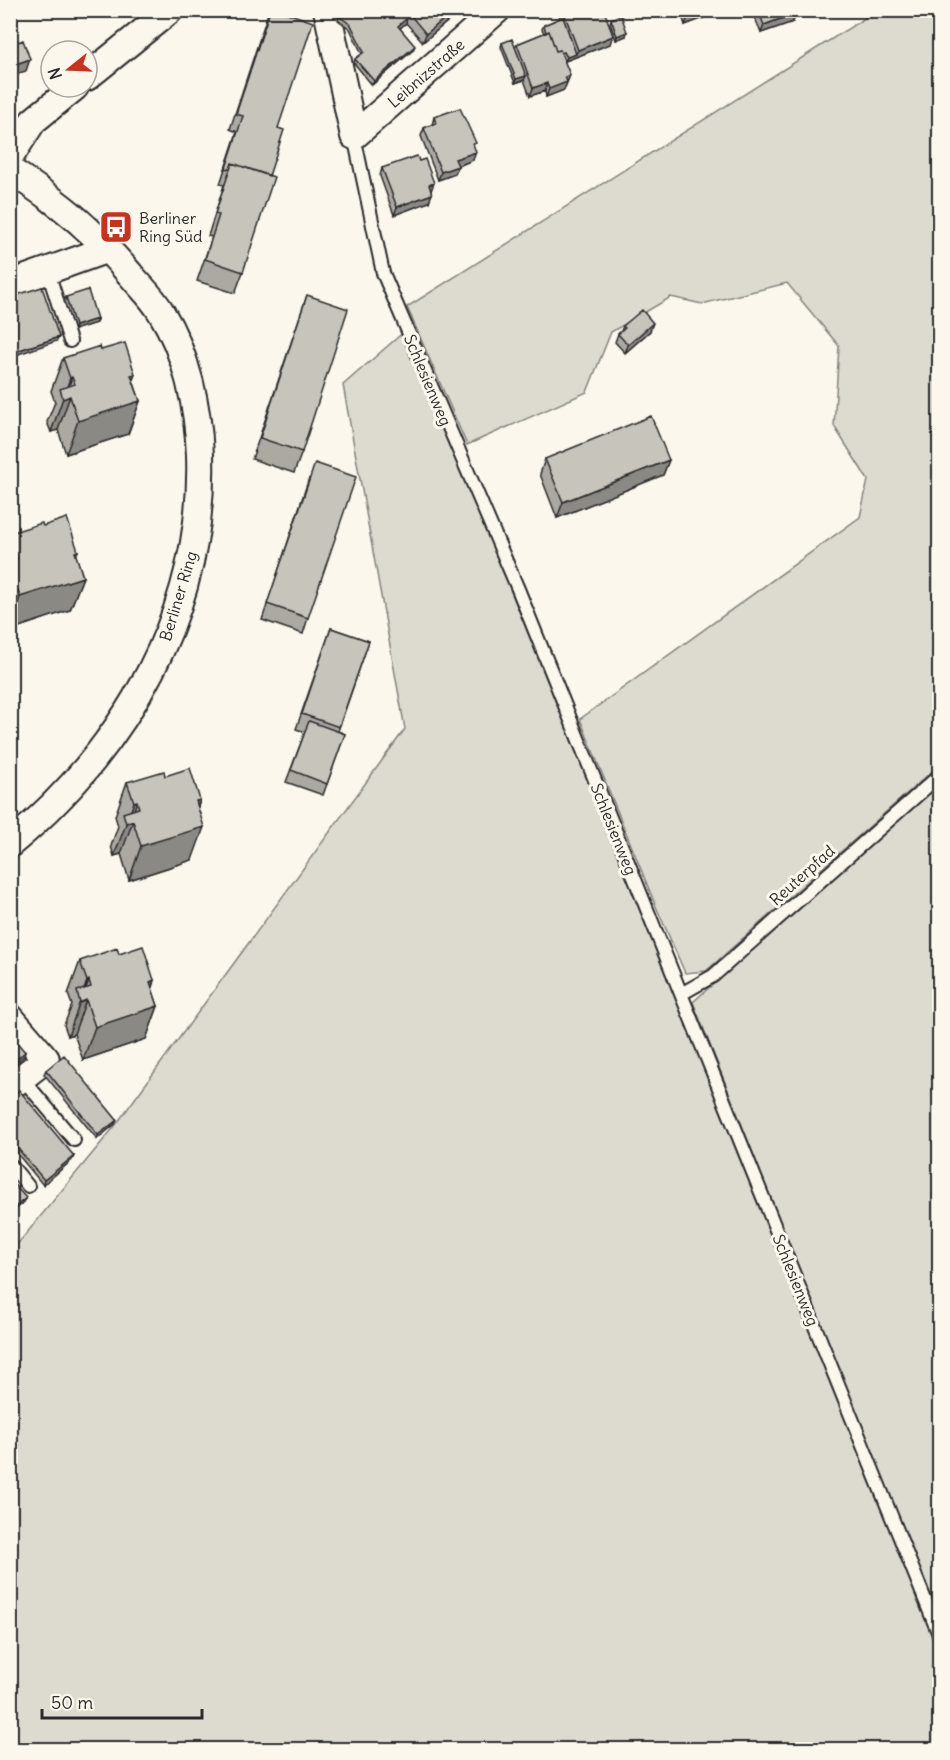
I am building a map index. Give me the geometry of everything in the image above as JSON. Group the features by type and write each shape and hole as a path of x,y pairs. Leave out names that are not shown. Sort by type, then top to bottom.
{"street":[{"path":"99,67 170,10"},
{"name":"Schlesienweg","path":"327,10 354,136"},
{"name":"Leibnizstraße","path":"354,136 497,10"},
{"path":"10,157 33,121 60,99"},
{"name":"Berliner Ring","path":"10,170 86,227 161,311 182,358 199,429 200,473 199,516 194,550 185,586 159,659 121,723 75,781 10,844"},
{"path":"10,284 108,249"},
{"path":"10,1017 46,1059 16,1083"}],"lane":[{"name":"Schlesienweg","path":"354,136 383,273 518,589 939,1637"},
{"path":"48,272 70,341"},
{"name":"Reuterpfad","path":"681,994 712,976 939,775"},
{"path":"16,1083 74,1140"},
{"path":"10,1164 28,1186"}],"shaded area":[{"path":"876,11 939,11 939,765 706,971 685,973 580,719 860,517 868,480 834,426 839,346 787,283 702,304 671,297 611,332 587,392 467,445 407,307"},
{"path":"406,330 939,1653 939,1749 11,1750 11,1252 115,1126 405,729 343,385"},
{"path":"939,783 939,1621 693,1002"}],"building":[{"path":"270,10 279,10 313,22 278,128 284,130 269,176 232,163 230,170 226,168 243,116 236,114"},
{"path":"346,10 363,10 365,13 368,10 401,10 407,18 398,26 415,46 374,81 355,59 364,52 351,25 339,16"},
{"path":"406,10 449,10 451,13 426,34"},
{"path":"563,10 604,10 613,36 578,50"},
{"path":"686,10 706,10 688,17"},
{"path":"758,10 795,10 796,13 764,25"},
{"path":"621,15 627,32 617,36 611,19"},
{"path":"563,17 576,54 567,57 564,52 556,51 549,31 546,33 544,25"},
{"path":"549,31 556,51 560,50 570,75 565,77 567,82 549,89 547,83 533,88 517,44"},
{"path":"512,39 526,76 516,79 502,43"},
{"path":"23,40 30,59 10,66 10,45"},
{"path":"460,108 476,143 473,144 476,152 455,159 458,166 441,172 424,128 436,123 434,117"},
{"path":"417,156 419,161 425,159 434,183 429,185 432,194 397,207 382,168"},
{"path":"232,163 274,177 243,272 205,259 219,215 215,214"},
{"path":"10,235 14,245 10,247"},
{"path":"42,287 59,337 10,353 10,297"},
{"path":"88,290 97,319 75,326 66,297"},
{"path":"307,295 348,309 302,452 260,438"},
{"path":"642,310 653,323 628,345 618,334 625,328 623,326"},
{"path":"125,343 135,374 131,375 140,401 78,421 70,396 63,399 60,389 75,384 72,377 70,378 63,358 100,346 101,350"},
{"path":"651,416 669,460 563,502 545,459"},
{"path":"315,463 356,477 308,618 267,604"},
{"path":"67,518 78,551 75,552 83,577 20,597 12,571 10,571 10,562 17,559 15,553 12,553 10,549 10,533"},
{"path":"331,628 369,641 339,727 302,714"},
{"path":"309,721 345,734 327,784 291,770"},
{"path":"190,768 200,800 196,801 204,827 141,846 133,821 126,823 123,813 139,808 137,801 134,802 127,782 164,771 165,776"},
{"path":"143,946 154,980 150,982 158,1006 95,1027 86,1000 80,1003 77,991 91,987 80,961 117,948 119,954"},
{"path":"10,1034 25,1052 10,1064"},
{"path":"64,1055 117,1120 98,1135 46,1070"},
{"path":"19,1090 74,1156 44,1180 10,1139 10,1097"},
{"path":"10,1180 26,1198 11,1210 10,1209"}],"place":[{"name":"Berliner Ring Süd","path":"116,227"}]}
